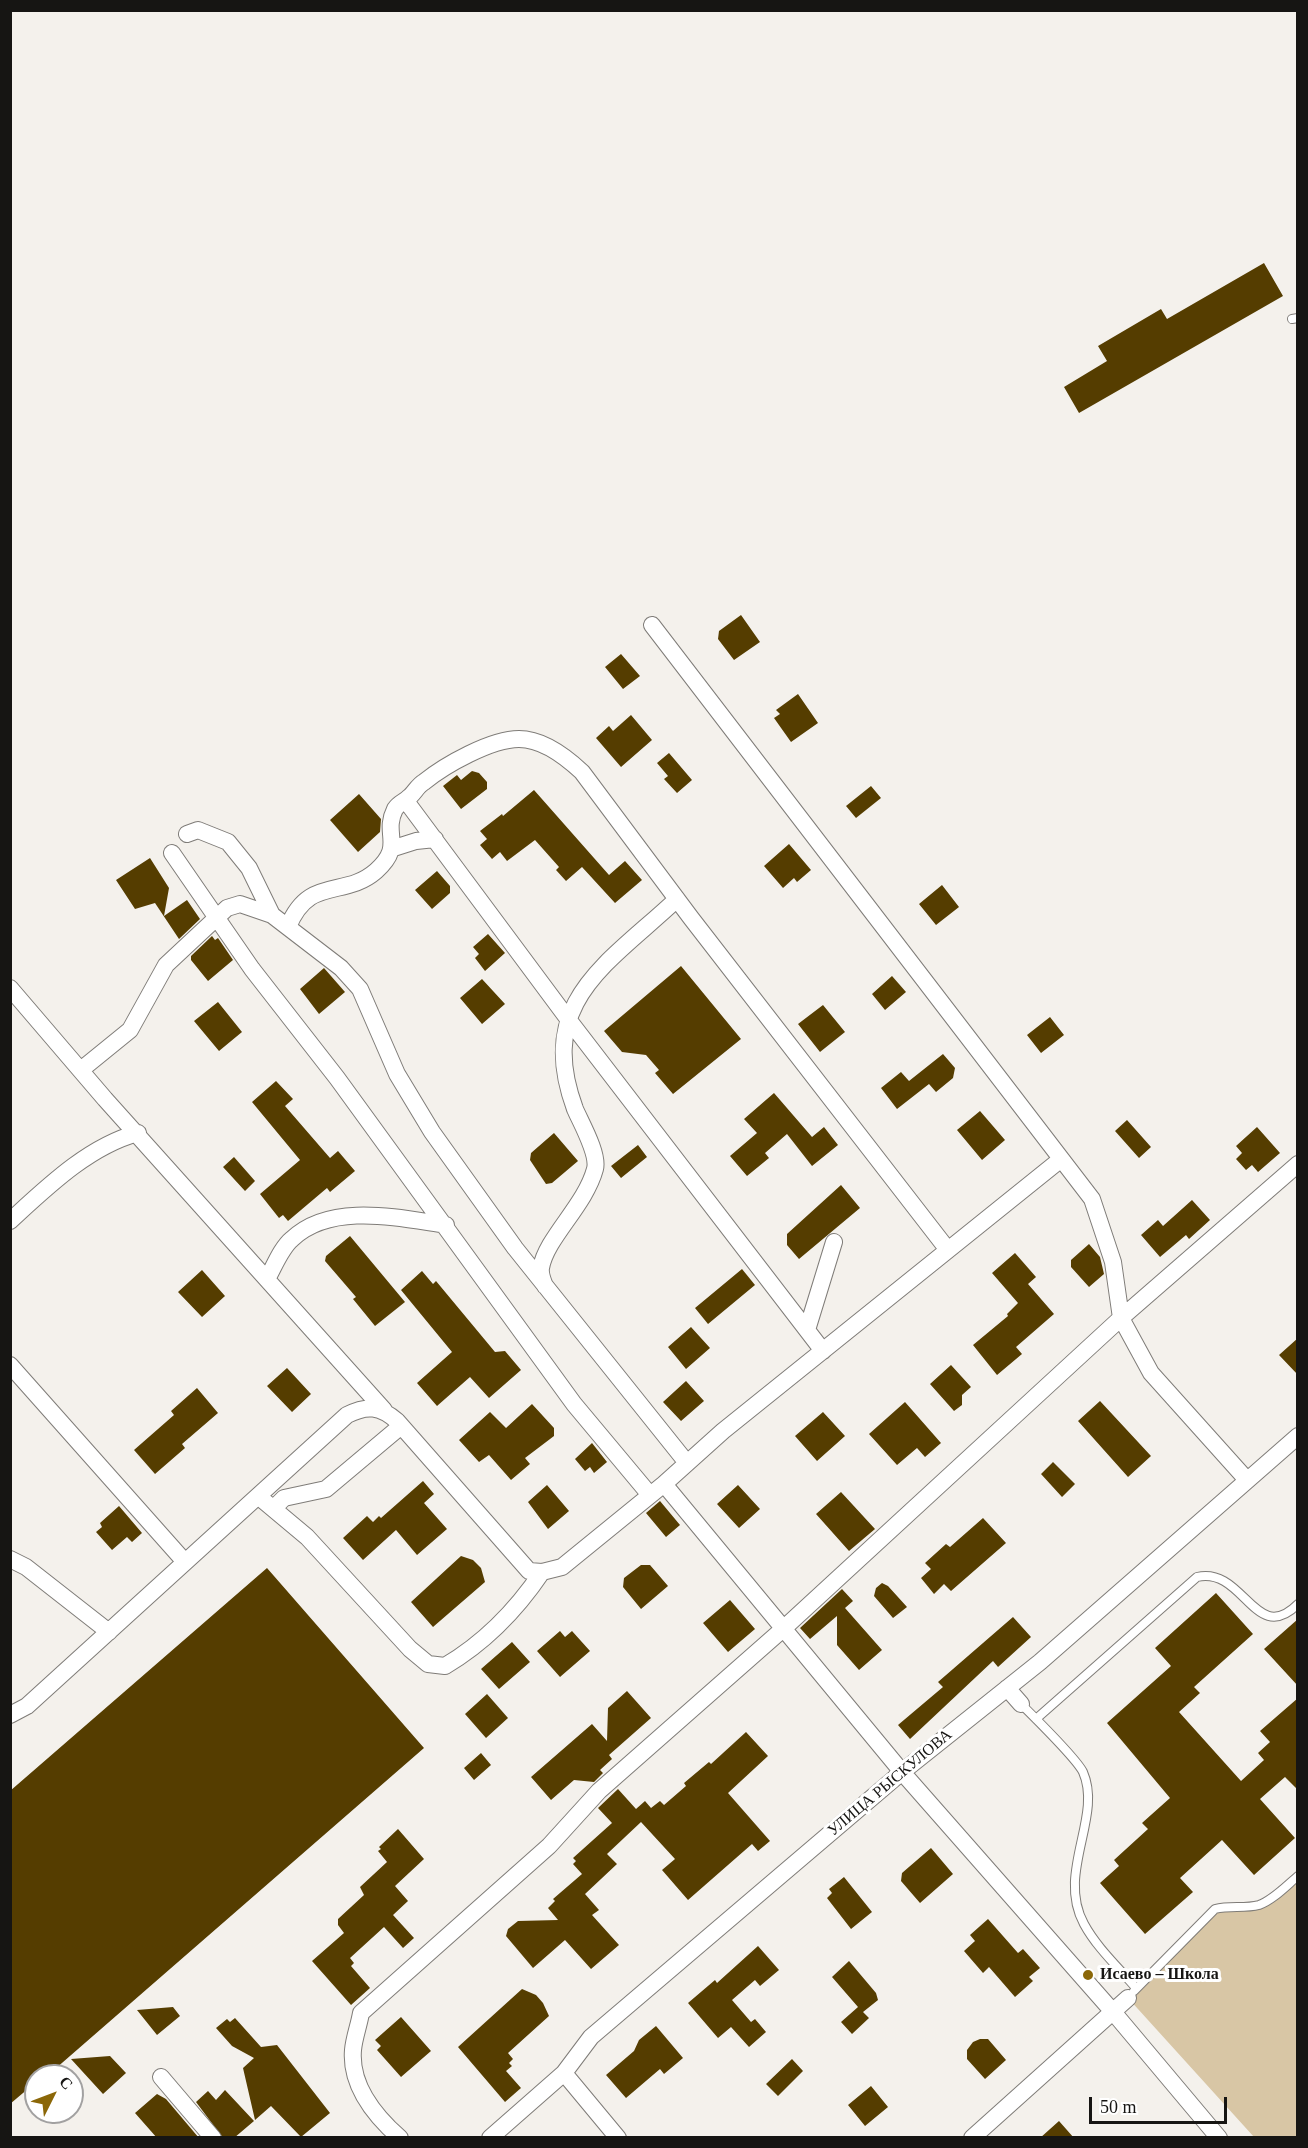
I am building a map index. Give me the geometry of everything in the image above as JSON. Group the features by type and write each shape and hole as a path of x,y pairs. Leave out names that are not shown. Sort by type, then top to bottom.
{"street":[{"path":"652,625 1092,1199 1113,1262 1121,1318 1151,1373 1247,1480"},
{"path":"288,927 294,911 305,899 323,891 362,880 386,861 394,848 391,825 395,809 402,800 406,801 421,783 444,768 502,741 520,739 543,745 568,759 582,772 948,1250"},
{"path":"406,801 568,1019 823,1351"},
{"path":"187,834 198,830 228,842 249,868 272,915"},
{"path":"394,848 416,841 435,839"},
{"path":"172,853 252,969 446,1225 574,1404 650,1495"},
{"path":"545,1286 540,1270 547,1252 587,1194 596,1165 565,1073 562,1044 568,1019 578,998 601,968 677,899"},
{"path":"82,1069 130,1030 166,965 227,908 240,904 272,915 341,968 360,989 397,1074 432,1132 545,1286 687,1463"},
{"path":"10,988 82,1069 105,1099 138,1133 529,1571 542,1572 569,1562 823,1351 1060,1160"},
{"path":"10,1221 40,1194 93,1153 115,1139 138,1133"},
{"path":"400,2138 360,2090 353,2051 361,2013 549,1846 599,1791 783,1629 1121,1318 1298,1164"},
{"path":"267,1279 291,1239 312,1226 343,1217 393,1217 446,1225"},
{"path":"807,1330 834,1242"},
{"path":"10,1365 185,1562"},
{"path":"10,1715 27,1706 347,1415 369,1407 384,1410"},
{"path":"274,1508 285,1498 326,1489 401,1426"},
{"name":"УЛИЦА РЫСКУЛОВА","path":"490,2138 564,2073 591,2037 902,1772 1007,1688 1298,1436"},
{"path":"664,1484 902,1772 1114,2013 1219,2138"},
{"path":"258,1496 308,1537 410,1649 428,1664 445,1666 469,1652 525,1597 542,1572"},
{"path":"10,1559 26,1567 109,1632"},
{"path":"1007,1688 1021,1704"},
{"path":"972,2138 1114,2013 1132,1993"},
{"path":"564,2073 618,2138"},
{"path":"161,2077 213,2138"}],"lane":[{"path":"1036,1719 1197,1577 1209,1574 1222,1578 1261,1614 1274,1619 1286,1616 1298,1604"},
{"path":"1021,1704 1082,1771 1088,1791 1074,1873 1077,1904 1084,1924 1132,1993 1215,1909 1231,1905 1260,1905 1298,1876"}],"shaded area":[{"path":"1297,1876 1297,2137 1254,2137 1128,1998 1215,1909 1260,1905"}],"building":[{"path":"1264,263 1283,296 1079,413 1064,387 1107,361 1098,346 1161,309 1167,319"},
{"path":"741,615 760,642 734,660 718,639 719,631"},
{"path":"621,654 640,676 623,689 605,667"},
{"path":"798,694 818,723 791,742 774,718 780,714 776,710"},
{"path":"631,715 652,740 621,767 596,738 609,726 613,731"},
{"path":"669,753 692,780 677,793 664,779 668,776 657,763"},
{"path":"472,771 479,773 487,782 487,789 461,809 443,786 457,775 461,780"},
{"path":"871,786 881,798 856,818 846,806"},
{"path":"534,790 609,875 625,861 642,880 615,903 582,867 566,881 556,870 559,867 535,840 507,861 500,852 492,859 480,845 487,839 480,831 502,814 503,816"},
{"path":"359,794 381,819 380,832 358,852 330,820"},
{"path":"789,844 811,870 797,882 794,878 783,888 764,866"},
{"path":"150,858 169,888 164,916 187,900 200,919 179,939 155,903 135,909 116,880"},
{"path":"437,871 450,886 450,893 432,909 415,890"},
{"path":"942,885 959,907 936,925 919,904"},
{"path":"488,934 505,953 485,971 475,958 479,954 473,947"},
{"path":"212,936 215,940 218,938 233,960 208,981 191,960 191,956"},
{"path":"681,966 741,1039 673,1094 655,1073 659,1070 646,1055 622,1052 604,1031"},
{"path":"324,968 345,992 319,1014 300,989"},
{"path":"892,976 906,992 885,1010 872,994"},
{"path":"482,979 505,1004 482,1024 460,998"},
{"path":"218,1002 242,1032 219,1051 194,1021"},
{"path":"823,1005 845,1032 820,1052 798,1024"},
{"path":"1050,1017 1064,1035 1041,1053 1027,1035"},
{"path":"943,1054 955,1068 953,1078 936,1092 929,1084 897,1109 881,1088 901,1072 909,1081"},
{"path":"276,1081 293,1099 285,1106 330,1158 338,1151 355,1171 330,1192 327,1188 288,1221 283,1215 279,1218 260,1194 300,1160 252,1102"},
{"path":"774,1093 812,1137 824,1127 838,1145 812,1166 787,1134 765,1153 769,1158 747,1176 730,1156 757,1133 744,1119"},
{"path":"980,1111 1005,1140 982,1160 957,1130"},
{"path":"1127,1120 1151,1147 1139,1158 1115,1131"},
{"path":"1257,1127 1280,1153 1258,1172 1252,1165 1246,1170 1236,1159 1242,1153 1236,1146"},
{"path":"554,1133 578,1161 552,1183 546,1184 530,1160 531,1153"},
{"path":"638,1145 647,1157 621,1178 611,1166"},
{"path":"234,1157 255,1181 245,1191 223,1167"},
{"path":"841,1185 860,1208 799,1259 787,1245 787,1234"},
{"path":"1192,1200 1210,1220 1189,1239 1186,1235 1160,1257 1141,1235 1158,1220 1163,1226"},
{"path":"350,1236 405,1302 375,1326 353,1299 356,1297 325,1261 326,1256"},
{"path":"1089,1244 1100,1257 1104,1274 1089,1287 1071,1267 1071,1260"},
{"path":"1015,1253 1036,1277 1028,1284 1054,1314 1016,1347 1022,1354 997,1375 973,1345 1008,1316 1007,1314 1018,1303 992,1273"},
{"path":"742,1269 755,1285 708,1324 695,1308"},
{"path":"202,1270 225,1296 202,1317 178,1292"},
{"path":"422,1271 433,1284 436,1281 495,1352 505,1351 521,1370 489,1398 470,1377 437,1406 417,1383 452,1352 401,1290"},
{"path":"691,1327 710,1348 686,1369 668,1347"},
{"path":"1298,1338 1298,1375 1279,1355"},
{"path":"951,1365 971,1387 962,1395 962,1405 954,1411 930,1384"},
{"path":"287,1368 311,1394 292,1412 267,1386"},
{"path":"686,1381 704,1401 681,1421 663,1402"},
{"path":"197,1388 218,1413 182,1444 185,1448 155,1474 134,1450 174,1415 171,1411"},
{"path":"1100,1401 1151,1456 1128,1477 1078,1421"},
{"path":"905,1402 941,1443 925,1457 917,1448 897,1465 869,1434"},
{"path":"532,1404 554,1428 554,1436 525,1458 530,1464 511,1480 489,1455 479,1462 459,1440 490,1412 506,1428"},
{"path":"823,1412 845,1436 817,1461 795,1436"},
{"path":"592,1443 607,1462 594,1473 590,1467 585,1471 575,1459"},
{"path":"1053,1462 1075,1484 1062,1497 1041,1474"},
{"path":"423,1481 434,1494 424,1503 447,1529 417,1555 396,1530 363,1560 343,1538 367,1516 373,1522 379,1516 381,1518"},
{"path":"547,1485 569,1511 548,1529 528,1502"},
{"path":"738,1485 760,1509 739,1528 717,1504"},
{"path":"841,1492 875,1529 849,1551 816,1514"},
{"path":"660,1501 680,1525 666,1537 646,1513"},
{"path":"119,1506 142,1533 132,1542 127,1537 112,1550 96,1532 102,1527 100,1523"},
{"path":"983,1518 1006,1543 951,1591 944,1584 934,1594 921,1578 931,1569 925,1563 946,1544 950,1547"},
{"path":"461,1556 473,1560 481,1568 485,1582 433,1627 411,1602"},
{"path":"641,1565 650,1565 668,1586 641,1609 623,1587 624,1578"},
{"path":"267,1568 424,1748 61,2064 24,2064 24,2092 10,2104 10,1791"},
{"path":"882,1583 888,1586 907,1607 893,1618 874,1596 876,1588"},
{"path":"842,1589 853,1601 845,1608 882,1650 859,1670 837,1645 837,1616 810,1639 800,1628"},
{"path":"1216,1593 1253,1634 1194,1687 1200,1693 1179,1712 1241,1781 1264,1760 1258,1753 1270,1742 1260,1731 1298,1698 1298,1790 1285,1777 1260,1799 1295,1838 1254,1875 1222,1840 1180,1878 1193,1892 1145,1934 1100,1883 1119,1866 1114,1860 1148,1829 1142,1823 1170,1798 1107,1723 1171,1666 1155,1648"},
{"path":"730,1600 755,1629 728,1652 703,1623"},
{"path":"1013,1617 1031,1637 998,1667 993,1661 910,1739 898,1725 943,1687 938,1682"},
{"path":"1298,1619 1298,1686 1264,1649"},
{"path":"560,1631 565,1637 572,1631 590,1651 560,1677 537,1651"},
{"path":"512,1642 530,1662 499,1689 481,1669"},
{"path":"627,1691 651,1718 609,1755 612,1759 600,1770 603,1773 594,1782 574,1780 551,1800 531,1777 592,1724 607,1741 608,1708"},
{"path":"487,1694 508,1718 486,1738 465,1714"},
{"path":"746,1732 768,1756 728,1793 770,1841 758,1851 752,1844 688,1900 662,1870 675,1859 641,1822 607,1854 617,1864 585,1894 599,1910 592,1915 619,1945 591,1969 565,1940 533,1968 506,1936 508,1929 518,1921 558,1920 548,1908 555,1901 553,1899 582,1874 573,1864 576,1861 573,1858 612,1823 598,1808 618,1789 636,1809 645,1801 651,1808 660,1801 664,1805 686,1786 684,1783 709,1762 711,1764"},
{"path":"481,1753 491,1765 474,1780 464,1768"},
{"path":"398,1829 424,1859 395,1886 408,1901 393,1915 414,1938 403,1948 384,1927 350,1958 354,1963 351,1966 370,1988 351,2005 312,1961 344,1933 338,1925 338,1919 364,1895 360,1887 387,1862 378,1851 381,1849 379,1847"},
{"path":"931,1848 953,1874 920,1903 901,1881 902,1873"},
{"path":"844,1877 872,1912 851,1929 827,1898 832,1893 829,1889"},
{"path":"988,1919 1018,1953 1023,1949 1040,1968 1029,1977 1033,1981 1015,1997 989,1967 983,1973 964,1951 975,1941 970,1935"},
{"path":"758,1946 779,1970 760,1986 755,1980 732,2000 751,2022 755,2019 766,2032 749,2047 731,2027 718,2038 688,2003 715,1980 717,1983"},
{"path":"849,1961 876,1993 878,2000 863,2012 869,2018 852,2034 841,2022 858,2007 832,1977"},
{"path":"522,1989 536,1995 549,2016 508,2053 513,2059 509,2063 512,2066 506,2071 521,2088 505,2102 458,2047"},
{"path":"173,2007 180,2016 157,2035 137,2010"},
{"path":"401,2017 431,2051 401,2077 377,2050 381,2046 375,2040"},
{"path":"235,2018 261,2047 277,2045 330,2113 301,2137 271,2106 255,2120 243,2068 254,2058 232,2046 216,2028 227,2019 230,2022"},
{"path":"656,2026 683,2058 664,2074 660,2069 626,2098 606,2075 634,2051 639,2040"},
{"path":"988,2039 1006,2060 985,2079 967,2059 967,2050 973,2042"},
{"path":"110,2056 126,2073 103,2094 84,2073 84,2064 76,2064 71,2059"},
{"path":"792,2059 803,2071 778,2096 766,2084"},
{"path":"871,2086 888,2107 865,2126 848,2105"},
{"path":"225,2090 254,2121 234,2138 223,2138 196,2102 208,2091 216,2100"},
{"path":"157,2094 166,2099 199,2138 157,2138 135,2113"},
{"path":"1059,2121 1074,2138 1040,2138"}],"place":[{"name":"Исаево – Школа","path":"1088,1975"}]}
